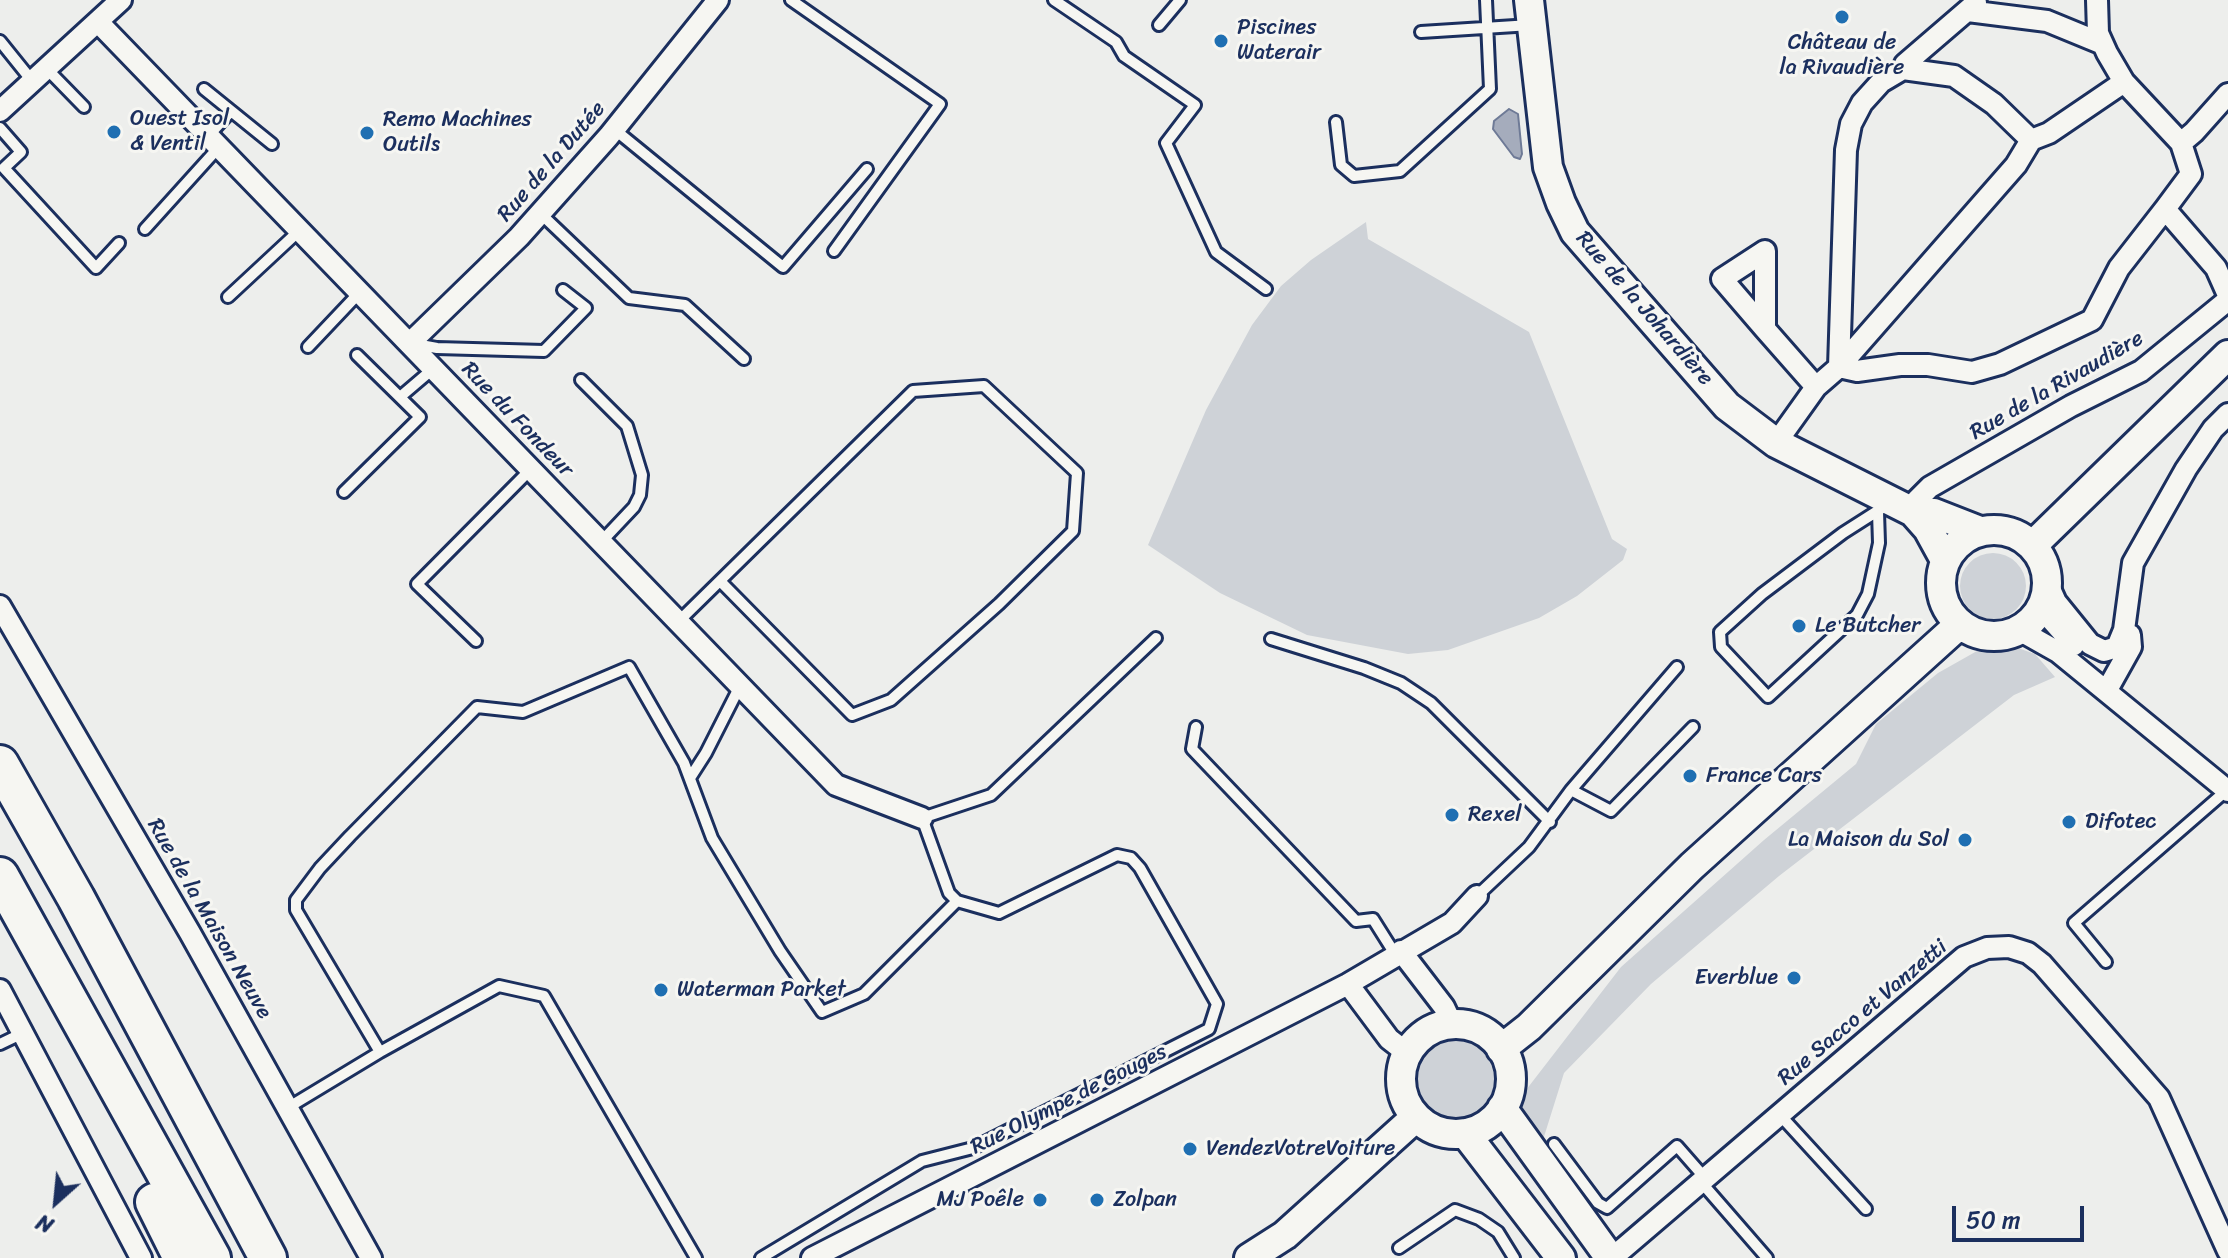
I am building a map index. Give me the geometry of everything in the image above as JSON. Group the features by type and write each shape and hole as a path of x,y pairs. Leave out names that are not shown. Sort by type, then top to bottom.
{"highway":[{"path":"0,764 76,898 268,1258"},
{"path":"0,876 212,1258"},
{"path":"72,1004 64,1019 182,1258"},
{"path":"203,1138 226,1147 293,1258"}],"main road":[{"name":"Rue de la Johardière","path":"1530,13 1548,167 1575,232 1727,406 1776,443 1928,529 1945,560"},
{"path":"2032,546 2228,355"},
{"name":"Rue de la Johardière","path":"1894,509 1934,513 1980,531"},
{"path":"2003,530 2024,538 2032,546 2043,562 2044,595 2034,619 2019,630 1998,636 1988,636 1960,624 1947,608 1940,589 1945,560 1956,545 1980,531 2003,530"},
{"path":"1501,1049 1529,1027 1692,866 1960,624"},
{"path":"1452,1024 1480,1030 1501,1049 1509,1065 1511,1083 1502,1108 1486,1125 1465,1133 1443,1133 1424,1124 1409,1108 1401,1087 1401,1075 1407,1053 1426,1033 1452,1024"},
{"path":"1502,1108 1611,1258"},
{"path":"1249,1258 1285,1235 1416,1117"},
{"path":"1465,1133 1561,1258"}],"street":[{"path":"1,113 121,0"},
{"name":"Rue de la Dutée","path":"410,343 540,213 614,129 718,0"},
{"path":"1839,367 1857,371 1928,365 1972,372 2000,364 2092,320 2119,268 2191,174 2181,143 2124,82 2103,44 2098,33 2097,0"},
{"path":"1839,367 1846,150 1851,124 1862,103 1881,82 1903,69 1973,5 2047,21 2103,44"},
{"name":"Rue du Fondeur","path":"99,23 836,785 922,818"},
{"path":"1903,69 1954,76 1994,104 2031,140"},
{"path":"1776,443 1816,387 1839,367 2016,165 2031,140 2049,133 2124,82"},
{"path":"2181,143 2228,94"},
{"path":"2165,209 2216,268 2228,297"},
{"name":"Rue de la Rivaudière","path":"1894,509 1917,500 1930,487 1994,449 2141,371 2228,297"},
{"path":"1765,329 1816,387"},
{"path":"2044,595 2056,602 2090,644 2104,651 2117,647 2124,630 2133,563 2186,469 2213,429 2228,414"},
{"path":"2044,595 2069,639 2107,690"},
{"name":"Rue de la Maison Neuve","path":"0,606 289,1107 371,1258"},
{"path":"2107,690 2131,647 2127,607"},
{"path":"2019,630 2058,652 2227,791"},
{"name":"Rue Olympe de Gouges","path":"812,1258 1348,984 1452,923 1477,896"},
{"name":"Rue Sacco et Vanzetti","path":"1611,1258 1964,957 1987,948 2009,947 2028,953 2042,964 2159,1098 2228,1251"},
{"path":"1398,953 1444,1007 1452,1024"},
{"path":"1348,984 1389,1039 1407,1053"},
{"path":"0,990 141,1258"}],"lane":[{"path":"791,0 940,104 834,251"},
{"path":"1054,0 1116,42 1124,56 1195,105 1166,143 1216,252 1266,289"},
{"path":"1159,25 1180,0"},
{"path":"1336,122 1341,165 1354,176 1400,171 1490,89 1486,0"},
{"path":"1421,32 1488,28 1530,13"},
{"path":"0,41 40,76 84,107"},
{"path":"204,89 272,144"},
{"path":"145,229 214,141 231,111"},
{"path":"1,113 21,152 4,168 96,268 119,243"},
{"path":"614,129 783,267 867,169"},
{"path":"540,213 629,298 685,305 744,359"},
{"path":"228,297 300,230"},
{"path":"410,343 437,348 544,351 586,308 563,290"},
{"path":"308,347 360,292"},
{"path":"344,492 420,417 357,355"},
{"path":"400,397 434,368"},
{"path":"581,380 627,426 642,475 640,495 634,507 601,542"},
{"path":"678,622 913,391 984,386 1077,473 1073,531 999,604 891,700 852,715 721,582"},
{"path":"476,641 417,584 531,469"},
{"path":"1894,509 1879,543 1868,594 1857,615 1768,697 1721,647 1720,632 1762,594 1843,533 1894,509"},
{"path":"761,1258 922,1161 973,1148 1209,1029 1217,1004 1140,868 1131,858 1117,855 999,913 957,901 949,893 922,818 991,795 1156,638"},
{"path":"1271,639 1364,668 1401,683 1423,697 1550,822"},
{"path":"380,1052 296,910 296,900 350,836 477,707 523,712 537,709 629,667 684,763 712,838 780,951 822,1012 864,994 957,901"},
{"path":"1477,896 1529,847 1571,790 1677,667"},
{"path":"690,778 740,686"},
{"path":"1196,727 1192,749 1356,921 1373,919 1398,953"},
{"path":"1571,790 1611,811 1693,727"},
{"path":"2106,962 2074,923 2227,791"},
{"path":"289,1107 499,986 544,996 696,1258"},
{"path":"0,1044 23,1033"},
{"path":"1780,1115 1866,1209"},
{"path":"1554,1144 1598,1203 1607,1208 1677,1146 1767,1258"},
{"path":"1399,1248 1455,1210 1479,1219 1498,1232 1514,1258"}],"shaded area":[{"path":"1366,222 1368,239 1529,332 1612,539 1627,549 1623,560 1577,596 1539,618 1448,650 1408,654 1307,635 1220,593 1148,545 1206,410 1252,325 1281,286 1311,260"},
{"path":"1993,553 2016,563 2026,586 2016,609 1993,619 1970,609 1960,586 1970,563"},
{"path":"2018,648 2035,654 2055,677 2014,695 1779,876 1651,984 1564,1073 1542,1143 1519,1113 1526,1090 1621,967 1764,840 1856,764 1876,724 1938,673 1977,651"},
{"path":"1453,1039 1469,1042 1482,1051 1491,1064 1494,1080 1491,1096 1482,1109 1469,1118 1453,1121 1437,1118 1424,1109 1415,1096 1412,1080 1415,1064 1424,1051 1437,1042"}],"water":[{"path":"1509,109 1518,114 1520,159 1514,157 1493,129 1494,121"}],"place":[{"name":"Château de la Rivaudière","path":"1842,17"},
{"name":"Piscines Waterair","path":"1221,41"},
{"name":"Ouest Isol & Ventil","path":"114,132"},
{"name":"Remo Machines Outils","path":"367,133"},
{"name":"Le Butcher","path":"1799,626"},
{"name":"France Cars","path":"1690,776"},
{"name":"Rexel","path":"1452,815"},
{"name":"Difotec","path":"2069,822"},
{"name":"La Maison du Sol","path":"1965,840"},
{"name":"Everblue","path":"1794,978"},
{"name":"Waterman Parket","path":"661,990"},
{"name":"VendezVotreVoiture","path":"1190,1149"},
{"name":"MJ Poêle","path":"1040,1200"},
{"name":"Zolpan","path":"1097,1200"}]}
